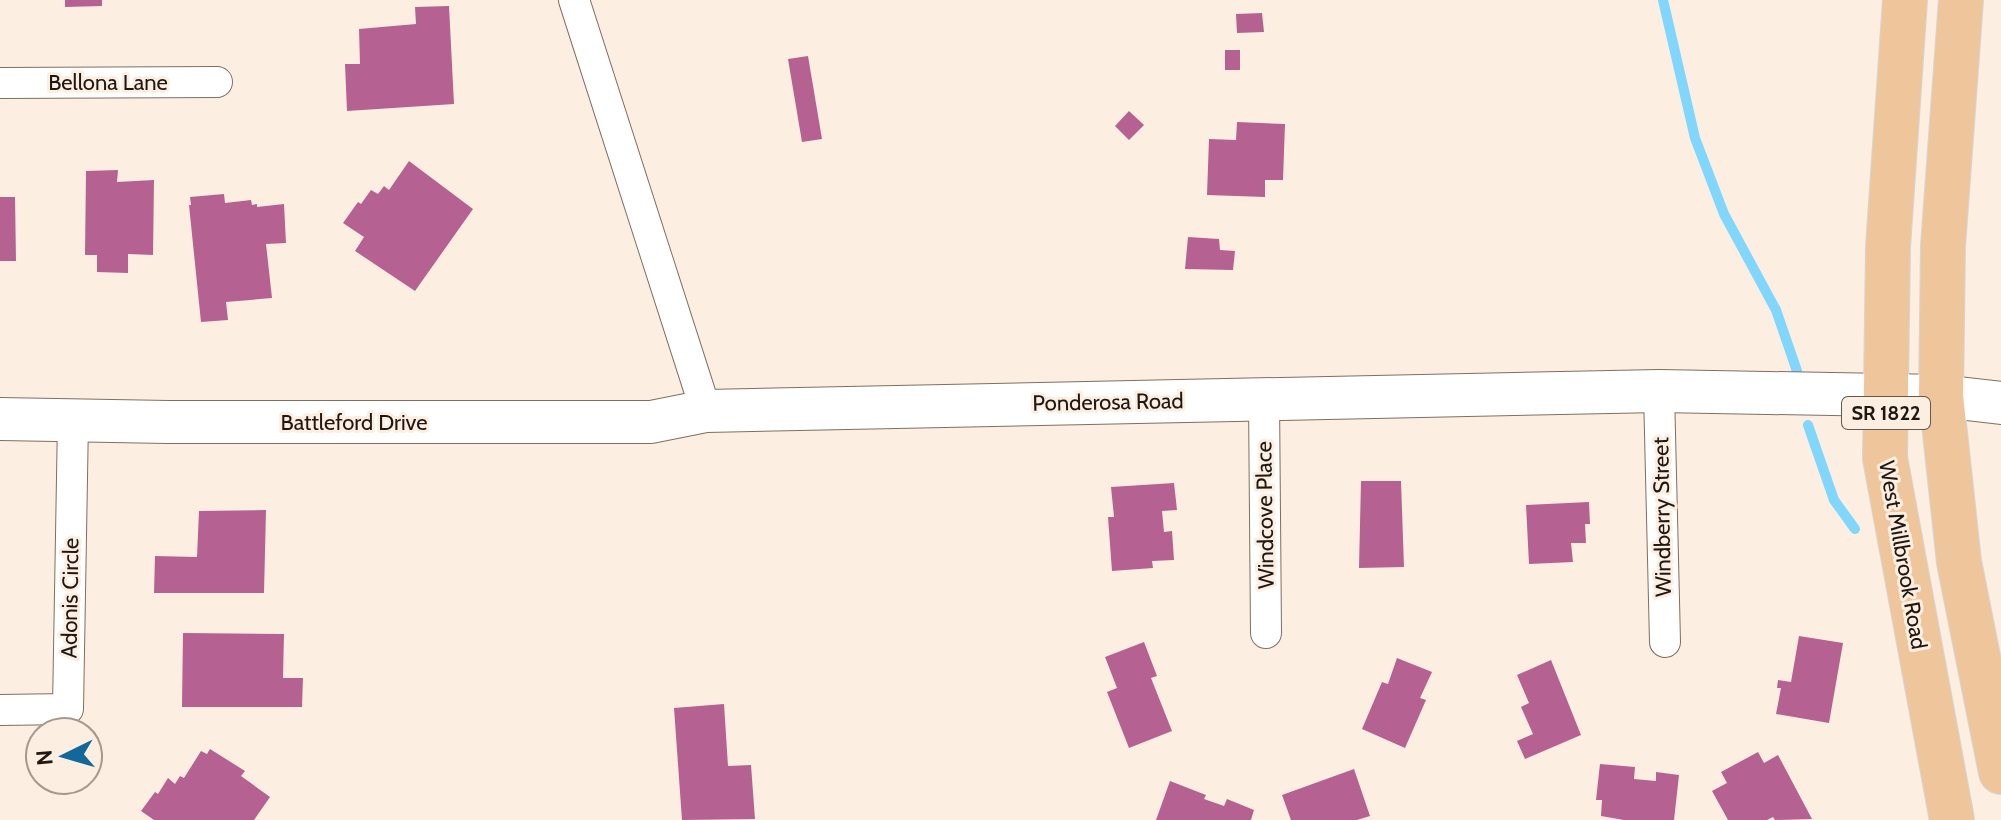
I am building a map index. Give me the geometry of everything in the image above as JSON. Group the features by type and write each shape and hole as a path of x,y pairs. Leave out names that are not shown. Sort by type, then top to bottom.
{"main road":[{"name":"West Millbrook Road","path":"1905,0 1888,247 1885,458 1952,820"},
{"name":"SR 1822","path":"1961,0 1943,246 1941,396 1959,562 2001,772"}],"street":[{"path":"574,0 706,411"},
{"name":"Bellona Lane","path":"0,83 217,82"},
{"name":"Ponderosa Road","path":"706,411 1659,391 1941,396 2001,403"},
{"name":"Windberry Street","path":"1659,391 1665,642"},
{"name":"Windcove Place","path":"1264,398 1266,633"},
{"name":"Battleford Drive","path":"0,419 651,422 706,411"},
{"name":"Adonis Circle","path":"0,710 68,709 73,420"}],"building":[{"path":"65,0 102,0 102,6 65,7"},
{"path":"449,6 454,104 347,111 345,64 360,64 359,29 416,24 415,7"},
{"path":"1262,13 1264,32 1237,33 1236,14"},
{"path":"1225,50 1240,50 1240,70 1225,70"},
{"path":"808,56 822,139 802,142 788,59"},
{"path":"1129,111 1144,125 1129,140 1115,126"},
{"path":"1237,122 1285,124 1283,180 1265,180 1265,197 1207,195 1209,139 1236,140"},
{"path":"409,161 473,209 415,291 355,251 364,237 343,223 371,190 378,194 384,186 389,190"},
{"path":"118,170 117,182 154,180 153,255 128,254 128,273 97,272 97,255 85,255 86,171"},
{"path":"224,194 225,203 251,200 252,205 257,204 257,207 284,204 286,243 266,244 272,298 226,302 228,320 201,322 190,197"},
{"path":"0,197 15,197 16,261 0,261"},
{"path":"1188,237 1219,239 1220,250 1235,251 1233,270 1185,269"},
{"path":"1361,481 1401,481 1404,567 1359,568"},
{"path":"1174,483 1177,510 1162,511 1164,532 1172,531 1174,560 1152,561 1153,568 1112,571 1108,517 1114,517 1111,487"},
{"path":"1589,502 1590,524 1585,524 1586,543 1571,543 1573,562 1529,564 1526,505"},
{"path":"266,510 264,593 154,593 155,556 197,557 199,511"},
{"path":"183,633 284,634 283,678 303,678 302,707 182,707"},
{"path":"1799,636 1843,643 1829,723 1776,714 1781,688 1777,688 1778,680 1791,682"},
{"path":"1144,642 1157,676 1151,678 1172,731 1129,748 1107,692 1117,688 1105,657"},
{"path":"1397,658 1432,672 1420,698 1426,700 1405,748 1362,729 1382,682 1388,684"},
{"path":"1551,660 1581,735 1525,759 1517,741 1533,734 1521,707 1529,703 1517,675"},
{"path":"724,704 728,766 751,765 755,819 682,820 674,708"},
{"path":"210,749 245,771 241,776 270,797 254,820 154,820 141,811 168,778 175,784 180,776 184,778 201,751 207,754"},
{"path":"1758,752 1764,763 1778,755 1812,819 1775,820 1773,817 1767,820 1728,820 1712,791 1727,783 1721,772"},
{"path":"1600,764 1635,767 1634,779 1656,781 1656,772 1679,775 1674,820 1624,820 1601,816 1602,800 1596,800"},
{"path":"1354,769 1370,816 1357,820 1291,820 1282,795"},
{"path":"1170,781 1206,795 1204,799 1224,806 1227,799 1254,810 1251,820 1156,820"}],"waterway":[{"path":"1663,0 1695,138 1724,214 1776,310 1797,371"},
{"path":"1808,425 1834,500 1855,529"}]}
